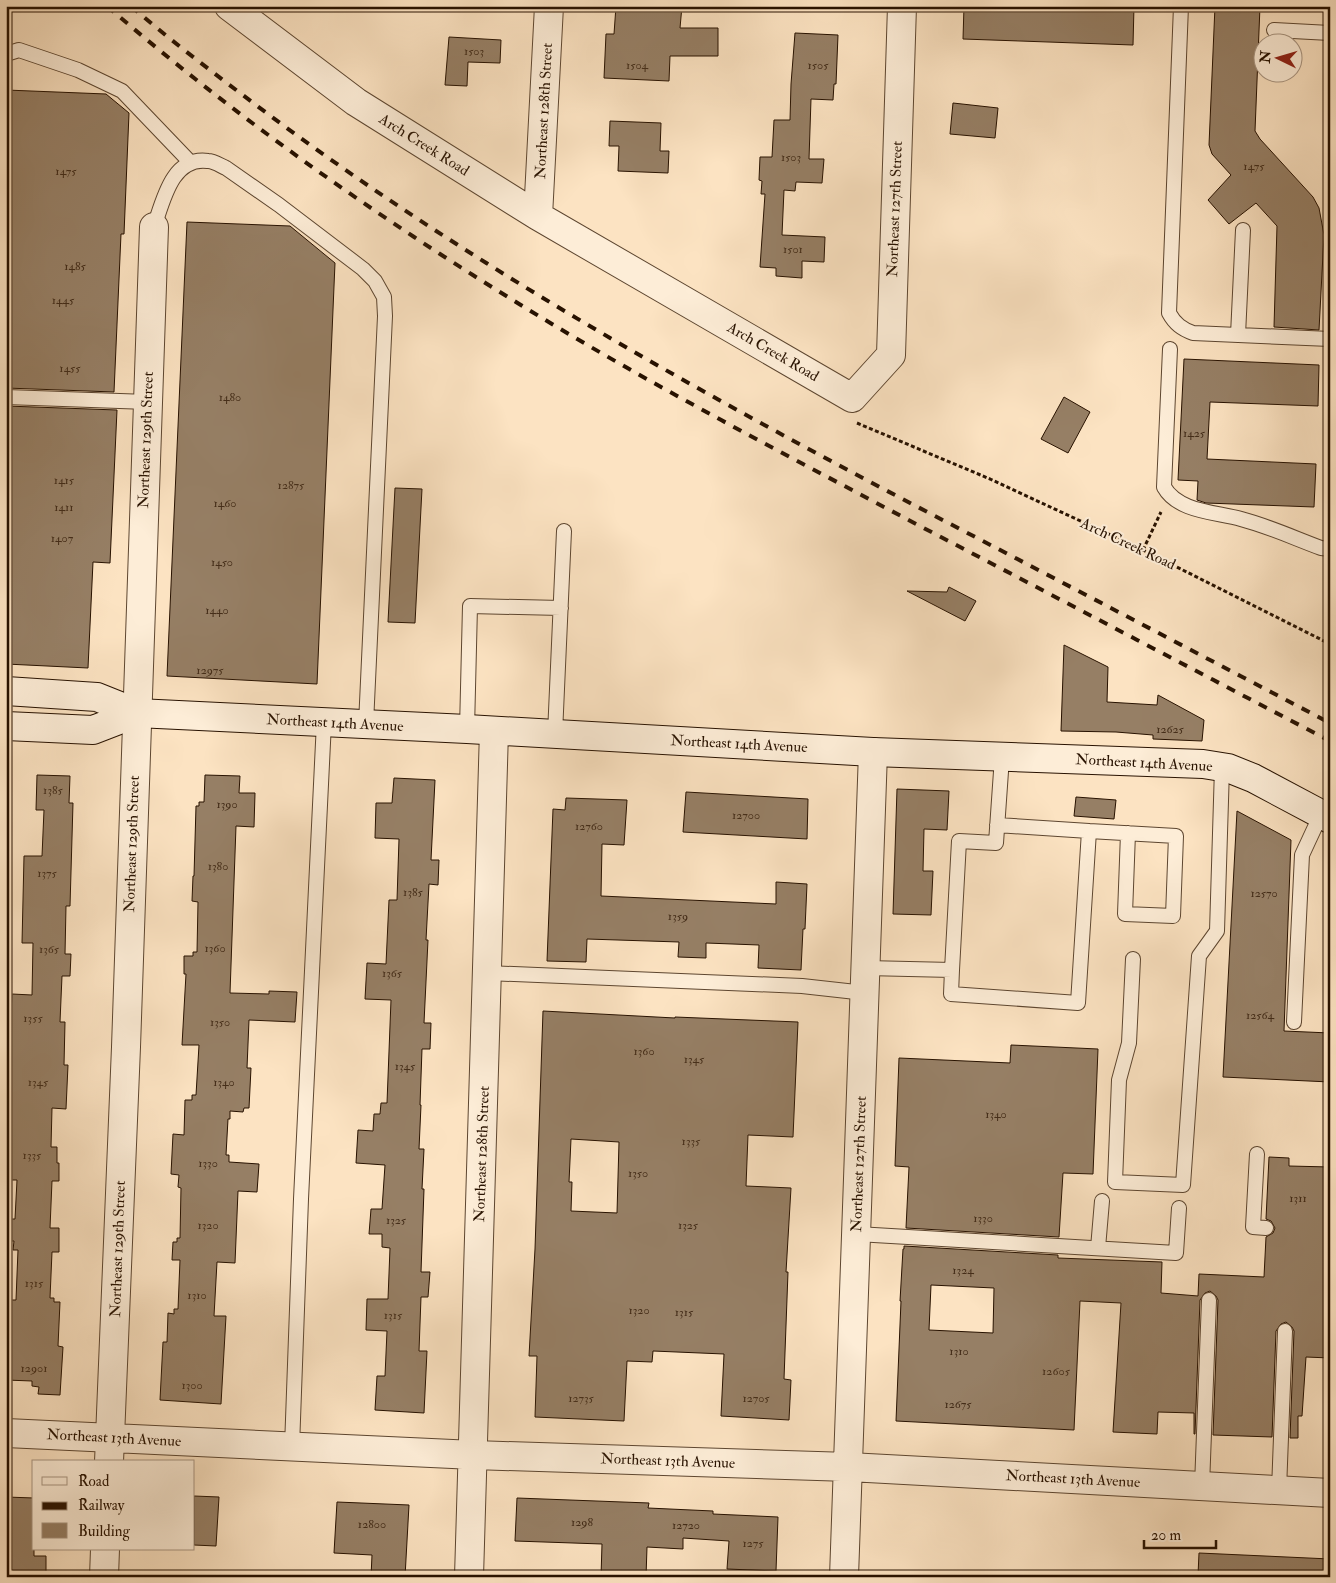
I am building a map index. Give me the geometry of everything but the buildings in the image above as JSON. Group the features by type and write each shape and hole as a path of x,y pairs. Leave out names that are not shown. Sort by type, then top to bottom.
{"street":[{"name":"Arch Creek Road","path":"229,6 356,102 538,216 852,398"},
{"name":"Northeast 128th Street","path":"538,216 549,6"},
{"name":"Northeast 127th Street","path":"852,398 891,355 902,6"},
{"name":"Northeast 129th Street","path":"110,1450 154,227"},
{"name":"Northeast 14th Avenue","path":"6,691 97,697 136,713 467,729 873,752 1203,764 1253,778 1325,816"},
{"name":"Northeast 14th Avenue","path":"6,726 93,730 136,713"},
{"name":"Northeast 128th Street","path":"469,1577 494,731"},
{"name":"Northeast 127th Street","path":"844,1577 873,752"},
{"name":"Northeast 13th Avenue","path":"6,1433 110,1450 292,1447 849,1467 1330,1493"},
{"path":"104,1577 106,1550"}],"lane":[{"path":"1181,6 1169,313 1174,322 1183,330 1194,333 1330,339"},
{"path":"1274,30 1330,33"},
{"path":"6,54 18,50 78,70 122,91 190,162"},
{"path":"154,227 170,180 190,162 209,160 226,168 279,205 363,269 375,281 384,297 385,316 366,724"},
{"path":"1238,335 1243,230"},
{"path":"1170,349 1164,487 1169,496 1189,506 1241,519 1321,548 1330,549"},
{"path":"6,397 148,402"},
{"path":"555,734 564,531"},
{"path":"467,729 470,606 560,608"},
{"path":"292,1447 301,1190 324,722"},
{"path":"1002,757 996,843 959,841 950,994 1078,1003 1089,831"},
{"path":"1133,959 1129,1042 1118,1080 1115,1182 1183,1186 1199,956 1216,931 1222,768"},
{"path":"1294,1022 1302,855 1325,816"},
{"path":"997,826 1128,833 1176,836 1173,916 1125,914 1128,833"},
{"path":"487,973 802,986 865,981 952,970"},
{"path":"1257,1154 1253,1227 1266,1228"},
{"path":"1098,1248 1102,1201"},
{"path":"857,1234 1176,1253 1179,1208"},
{"path":"1202,1486 1209,1300"},
{"path":"1280,1490 1285,1331"}],"path":[{"name":"Arch Creek Road","path":"852,398 848,420 990,479 1143,550 1330,644"},
{"path":"1143,550 1169,496"}],"railway":[{"path":"107,6 214,94 325,176 440,254 557,327 690,403 781,452 1330,741"},
{"path":"131,6 206,67 330,159 410,214 574,316 657,365 827,459 1330,723"}]}
